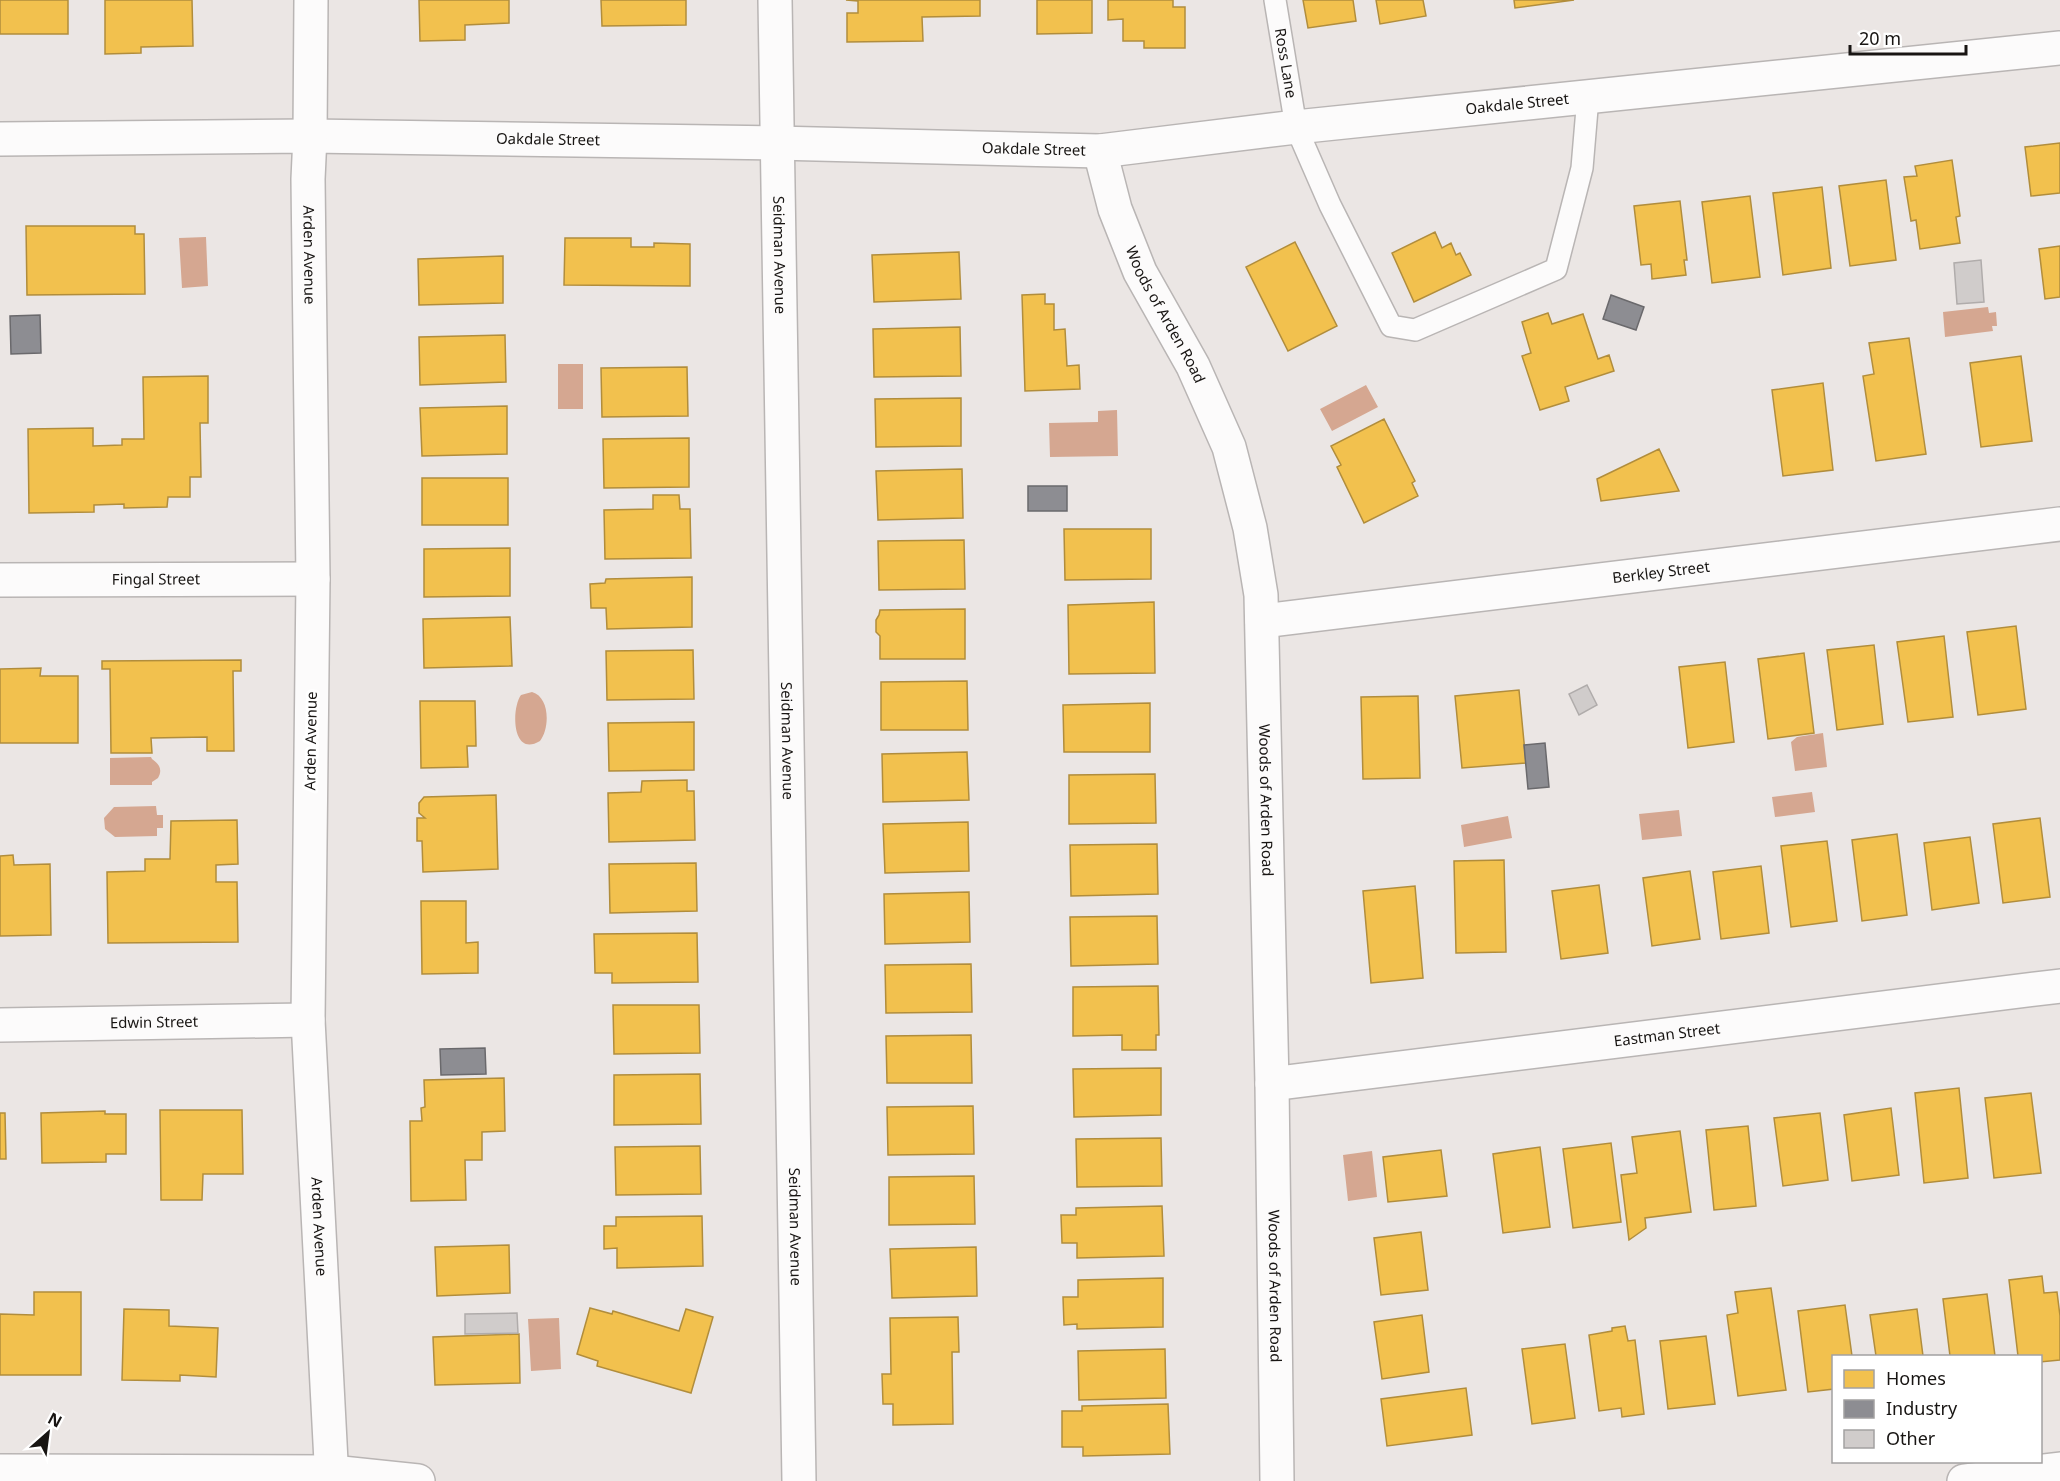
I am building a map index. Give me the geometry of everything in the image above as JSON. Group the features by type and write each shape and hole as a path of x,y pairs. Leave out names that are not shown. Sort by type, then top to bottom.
{"street":[{"name":"Arden Avenue","path":"311,0 308,179 313,579 308,1020 332,1476"},
{"name":"Seidman Avenue","path":"775,0 799,1481"},
{"name":"Oakdale Street","path":"0,139 310,136 776,142 1100,151 1296,127 2060,48"},
{"name":"Woods of Arden Road","path":"1100,151 1115,209 1140,272 1194,366 1229,447 1250,528 1262,621 1272,1084 1277,1481"},
{"name":"Berkley Street","path":"1262,621 2060,524"},
{"name":"Fingal Street","path":"0,580 313,579"},
{"name":"Eastman Street","path":"1272,1084 2060,986"},
{"name":"Edwin Street","path":"0,1025 308,1020"},
{"path":"1964,1481 2060,1469"},
{"path":"0,1471 332,1476 418,1481"}],"lane":[{"name":"Ross Lane","path":"1275,0 1296,127 1330,205 1391,326 1415,330 1556,269 1582,168 1588,96"}],"shaded area":[{"path":"206,237 208,286 182,288 179,238"},
{"path":"1988,307 1989,313 1996,312 1997,326 1992,326 1993,331 1945,337 1943,312"},
{"path":"558,364 583,364 583,409 558,409"},
{"path":"1366,385 1378,407 1332,431 1320,409"},
{"path":"1117,410 1118,456 1050,457 1049,423 1098,422 1098,411"},
{"path":"532,692 542,700 547,721 540,741 531,744 524,743 519,738 515,720 521,695"},
{"path":"1823,733 1827,767 1795,771 1791,742 1797,737"},
{"path":"151,757 160,769 158,778 152,782 152,785 110,785 110,758"},
{"path":"1812,792 1815,812 1775,817 1772,797"},
{"path":"156,806 157,815 163,815 163,828 157,828 157,836 115,837 105,829 104,818 114,807"},
{"path":"1679,810 1682,836 1642,840 1639,814"},
{"path":"1508,816 1512,838 1464,847 1461,825"},
{"path":"1372,1151 1377,1197 1348,1201 1343,1155"},
{"path":"559,1318 561,1369 531,1371 528,1319"}],"building: Homes":[{"path":"0,0 68,0 68,34 0,34"},
{"path":"105,0 192,0 193,46 141,47 141,53 105,54"},
{"path":"419,0 509,0 509,23 465,25 465,40 420,41"},
{"path":"601,0 686,0 686,25 602,26"},
{"path":"846,0 980,0 980,16 922,17 923,41 847,42 847,13 858,13 858,1"},
{"path":"1037,0 1092,0 1092,33 1037,34"},
{"path":"1108,0 1173,0 1173,7 1185,7 1185,48 1144,48 1144,41 1123,41 1123,19 1108,20"},
{"path":"1303,0 1353,0 1356,21 1308,28"},
{"path":"1376,0 1423,0 1426,16 1380,24"},
{"path":"1514,0 1574,0 1515,8"},
{"path":"2060,143 2060,193 2031,196 2025,147"},
{"path":"1952,160 1960,216 1956,217 1960,243 1920,249 1916,220 1911,221 1904,177 1917,176 1915,166"},
{"path":"1886,180 1896,260 1850,266 1839,186"},
{"path":"1822,187 1831,268 1783,275 1773,193"},
{"path":"1750,196 1760,277 1712,283 1702,202"},
{"path":"1680,201 1687,260 1684,260 1686,275 1652,279 1651,264 1641,265 1634,206"},
{"path":"26,226 135,226 135,234 144,234 145,294 27,295"},
{"path":"1435,232 1442,248 1451,243 1456,255 1460,253 1471,275 1414,302 1392,253"},
{"path":"565,238 631,238 631,247 654,247 654,243 690,244 690,286 564,285"},
{"path":"1295,242 1337,326 1288,351 1246,267"},
{"path":"2060,246 2060,297 2045,299 2039,249"},
{"path":"959,252 961,299 874,302 872,255"},
{"path":"503,256 503,303 419,305 418,259"},
{"path":"1045,294 1045,304 1054,304 1054,330 1065,329 1067,366 1079,365 1080,389 1025,391 1022,295"},
{"path":"1548,313 1552,324 1583,314 1598,359 1609,355 1614,371 1565,387 1569,401 1540,410 1522,356 1531,353 1522,322"},
{"path":"960,327 961,376 874,377 873,329"},
{"path":"505,335 506,382 420,385 419,337"},
{"path":"1909,338 1926,454 1876,461 1863,376 1874,374 1869,343"},
{"path":"2021,356 2032,441 1981,447 1970,363"},
{"path":"687,367 688,416 602,417 601,368"},
{"path":"208,376 208,423 200,423 201,477 190,477 190,497 168,497 167,507 124,508 124,504 94,505 94,512 29,513 28,429 93,428 93,446 122,445 122,439 144,439 143,377"},
{"path":"1823,383 1833,470 1783,476 1772,390"},
{"path":"961,398 961,446 876,447 875,399"},
{"path":"507,406 507,454 422,456 420,408"},
{"path":"1384,419 1415,481 1412,483 1418,496 1364,523 1337,467 1341,465 1331,446"},
{"path":"689,438 689,487 604,488 603,439"},
{"path":"1659,449 1679,491 1601,501 1597,479"},
{"path":"962,469 963,518 878,520 876,471"},
{"path":"422,478 508,478 508,525 422,525"},
{"path":"653,495 679,495 680,509 690,509 691,558 605,559 604,510 653,509"},
{"path":"1064,529 1151,529 1151,579 1065,580"},
{"path":"964,540 965,589 879,590 878,541"},
{"path":"510,548 510,596 424,597 424,549"},
{"path":"692,577 692,627 607,629 606,608 591,608 590,584 605,583 606,579"},
{"path":"1154,602 1155,673 1069,674 1068,605"},
{"path":"965,609 965,659 880,659 880,636 876,632 876,620 880,610"},
{"path":"510,617 512,666 424,668 423,619"},
{"path":"2016,626 2026,709 1978,715 1967,632"},
{"path":"1944,636 1953,717 1908,722 1897,642"},
{"path":"1874,645 1883,724 1837,730 1827,650"},
{"path":"693,650 694,699 607,700 606,651"},
{"path":"1804,653 1814,733 1768,739 1758,659"},
{"path":"241,660 241,671 233,671 234,751 207,751 207,737 151,738 152,753 111,753 110,669 102,669 102,661"},
{"path":"1725,662 1734,742 1688,748 1679,667"},
{"path":"41,668 40,676 78,676 78,743 0,743 0,669"},
{"path":"967,681 968,730 881,730 881,682"},
{"path":"1519,690 1526,763 1462,768 1455,696"},
{"path":"1418,696 1420,778 1363,779 1361,697"},
{"path":"420,701 475,701 476,746 467,746 468,767 421,768"},
{"path":"1150,703 1150,752 1064,752 1063,705"},
{"path":"694,722 694,770 609,771 608,723"},
{"path":"967,752 969,800 883,802 882,754"},
{"path":"1155,774 1156,823 1069,824 1069,775"},
{"path":"687,780 687,791 694,791 695,840 609,842 608,793 641,792 642,781"},
{"path":"496,795 498,869 423,872 422,841 417,841 417,818 425,818 419,813 419,803 424,797"},
{"path":"2040,818 2050,897 2003,903 1993,824"},
{"path":"237,820 238,864 216,865 216,882 237,882 238,942 108,943 107,872 145,871 145,859 170,859 171,821"},
{"path":"968,822 969,871 885,873 883,824"},
{"path":"1897,834 1907,915 1862,921 1852,840"},
{"path":"1970,837 1979,903 1932,910 1924,843"},
{"path":"1827,841 1837,921 1791,927 1781,846"},
{"path":"1157,844 1158,894 1071,896 1070,845"},
{"path":"13,855 14,865 50,864 51,935 0,936 0,856"},
{"path":"1504,860 1506,952 1456,953 1454,861"},
{"path":"696,863 697,911 610,913 609,864"},
{"path":"1761,866 1769,933 1721,939 1713,872"},
{"path":"1690,871 1700,939 1652,946 1643,878"},
{"path":"1599,885 1608,953 1561,959 1552,891"},
{"path":"1415,886 1423,978 1371,983 1363,891"},
{"path":"969,892 970,942 885,944 884,894"},
{"path":"421,901 466,901 466,943 478,942 478,973 422,974"},
{"path":"1157,916 1158,964 1071,966 1070,917"},
{"path":"697,933 698,982 612,983 612,973 595,973 594,934"},
{"path":"971,964 972,1012 886,1013 885,965"},
{"path":"1158,986 1159,1035 1156,1035 1156,1050 1122,1050 1122,1035 1073,1036 1073,987"},
{"path":"613,1005 699,1005 700,1053 614,1054"},
{"path":"971,1035 972,1083 887,1083 886,1036"},
{"path":"1161,1068 1161,1115 1074,1117 1073,1069"},
{"path":"700,1074 701,1124 614,1125 614,1075"},
{"path":"504,1078 505,1131 482,1132 482,1160 465,1160 466,1200 411,1201 410,1121 422,1121 421,1108 425,1107 424,1080"},
{"path":"1959,1088 1968,1178 1924,1183 1915,1093"},
{"path":"2031,1093 2041,1173 1994,1178 1985,1098"},
{"path":"973,1106 974,1154 888,1155 887,1107"},
{"path":"1891,1108 1899,1175 1852,1181 1844,1115"},
{"path":"160,1110 242,1110 243,1174 203,1174 202,1200 161,1200"},
{"path":"105,1111 105,1114 126,1114 126,1154 106,1154 106,1162 42,1163 41,1113"},
{"path":"0,1113 5,1113 6,1159 0,1159"},
{"path":"1820,1113 1828,1180 1783,1186 1774,1118"},
{"path":"1748,1126 1756,1206 1714,1210 1706,1130"},
{"path":"1680,1131 1691,1212 1645,1218 1646,1228 1629,1240 1621,1175 1637,1173 1632,1137"},
{"path":"1161,1138 1162,1186 1077,1187 1076,1139"},
{"path":"1611,1143 1621,1222 1573,1228 1563,1149"},
{"path":"700,1146 701,1194 616,1195 615,1147"},
{"path":"1540,1147 1550,1227 1503,1233 1493,1154"},
{"path":"1441,1150 1447,1196 1388,1202 1383,1157"},
{"path":"974,1176 975,1224 889,1225 889,1177"},
{"path":"1162,1206 1164,1256 1077,1258 1077,1243 1062,1243 1061,1215 1076,1215 1076,1208"},
{"path":"702,1216 703,1266 617,1268 617,1248 604,1249 604,1226 616,1226 616,1217"},
{"path":"1421,1232 1428,1290 1381,1295 1374,1238"},
{"path":"509,1245 510,1293 437,1296 435,1247"},
{"path":"976,1247 977,1296 892,1298 890,1249"},
{"path":"2042,1276 2044,1293 2057,1292 2060,1316 2060,1360 2042,1362 2042,1355 2018,1355 2009,1280"},
{"path":"1163,1278 1163,1327 1077,1329 1077,1324 1064,1325 1063,1297 1078,1297 1078,1280"},
{"path":"1771,1288 1786,1390 1738,1396 1727,1315 1738,1313 1735,1292"},
{"path":"34,1292 81,1292 81,1375 0,1375 0,1314 34,1315"},
{"path":"1987,1294 1995,1355 1950,1355 1943,1299"},
{"path":"1845,1305 1852,1355 1832,1355 1832,1389 1808,1392 1798,1311"},
{"path":"590,1308 612,1314 613,1311 679,1331 686,1309 713,1317 691,1393 597,1366 598,1361 577,1354"},
{"path":"124,1309 169,1310 169,1326 218,1328 216,1377 180,1375 180,1381 122,1380"},
{"path":"1917,1309 1923,1355 1876,1355 1870,1315"},
{"path":"1422,1315 1429,1372 1382,1379 1374,1322"},
{"path":"958,1317 959,1352 952,1352 953,1424 893,1425 893,1404 883,1404 882,1374 891,1374 890,1318"},
{"path":"1625,1326 1628,1341 1635,1340 1644,1414 1622,1417 1621,1408 1599,1411 1589,1335"},
{"path":"519,1334 520,1383 435,1385 433,1337"},
{"path":"1706,1336 1715,1404 1668,1409 1660,1341"},
{"path":"1565,1344 1575,1418 1532,1424 1522,1349"},
{"path":"1165,1349 1166,1398 1079,1400 1078,1351"},
{"path":"1466,1388 1472,1435 1387,1446 1381,1399"},
{"path":"1168,1404 1170,1454 1083,1456 1083,1447 1062,1447 1062,1411 1082,1411 1082,1406"}],"building: Industry":[{"path":"1611,295 1644,307 1636,330 1603,319"},
{"path":"40,315 41,353 11,354 10,316"},
{"path":"1028,486 1067,486 1067,511 1028,511"},
{"path":"1545,743 1549,787 1528,789 1524,745"},
{"path":"485,1048 486,1074 441,1075 440,1049"}],"building: Other":[{"path":"1981,260 1984,302 1957,304 1954,263"},
{"path":"1587,685 1597,705 1579,715 1569,694"},
{"path":"517,1313 518,1333 465,1334 465,1314"}]}
